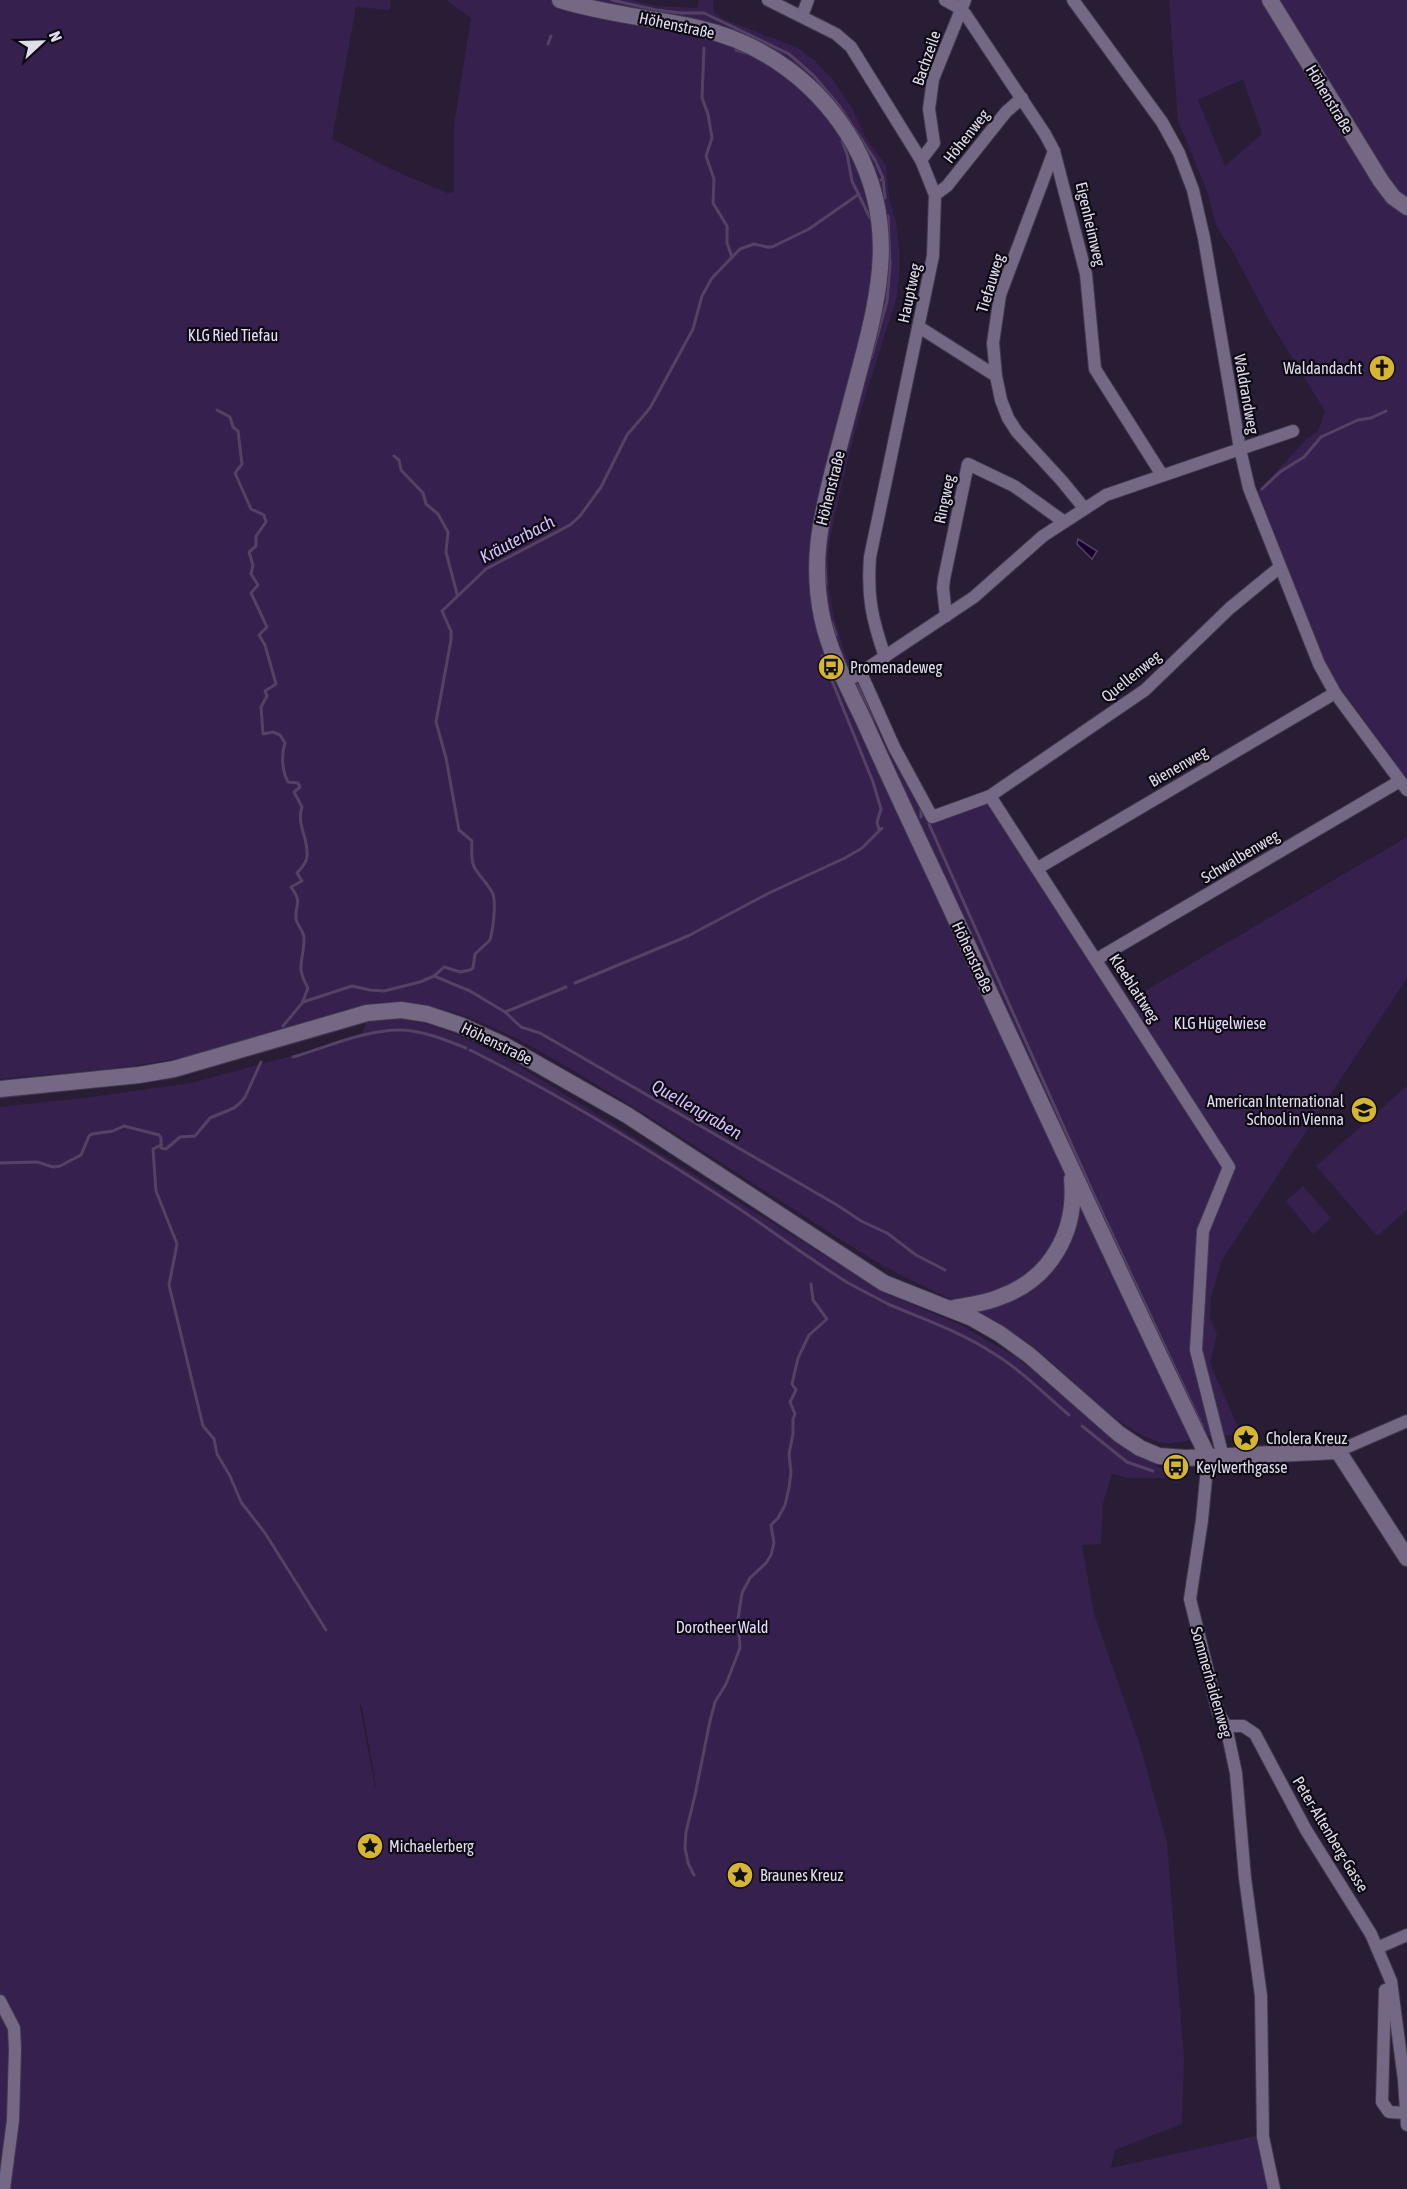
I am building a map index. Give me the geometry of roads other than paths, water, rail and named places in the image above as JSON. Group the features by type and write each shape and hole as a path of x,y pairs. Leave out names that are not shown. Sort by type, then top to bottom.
{"street":[{"name":"Höhenstraße","path":"0,1089 156,1072 190,1065 342,1019 389,1011 427,1014 460,1025 536,1062 627,1115 864,1271 904,1292 950,1309 988,1301 1015,1291 1030,1282 1048,1264 1061,1245 1069,1224 1073,1201 1071,1169 906,814 824,628 818,594 816,557 823,507 874,317 878,291 881,229 865,167 846,131 831,111 801,78 769,55 738,40 702,28 560,0"},
{"name":"Hauptweg","path":"768,0 836,34 851,47 921,160 935,195 933,256 870,557 868,585 870,608 885,657"},
{"path":"802,16 808,0"},
{"name":"Eigenheimweg","path":"945,0 963,5 1054,151 1084,263 1095,369 1162,475"},
{"name":"Waldrandweg","path":"1072,0 1162,122 1175,145 1193,190 1204,238 1240,449 1249,488 1319,664 1335,693 1403,785"},
{"name":"Höhenstraße","path":"1270,0 1364,154 1393,197 1407,207"},
{"name":"Bachzeile","path":"921,160 934,143 929,109 933,79 963,5"},
{"name":"Höhenweg","path":"935,195 947,186 1006,112 1022,98"},
{"name":"Tiefauweg","path":"1054,151 1000,295 993,343 996,376 1008,418 1017,432 1062,480 1084,508"},
{"path":"919,327 996,376"},
{"path":"846,682 975,597 1063,521 1106,495 1293,431"},
{"name":"Ringweg","path":"946,616 944,579 968,464 1014,486 1063,521"},
{"name":"Quellenweg","path":"990,796 1145,690 1230,608 1280,567"},
{"path":"861,673 894,747 932,817 990,796"},
{"name":"Bienenweg","path":"1038,868 1335,693"},
{"name":"Schwalbenweg","path":"1097,959 1403,785"},
{"name":"Kleeblattweg","path":"990,796 1229,1167 1203,1231 1196,1350 1216,1457"},
{"path":"1071,1169 1216,1457"},
{"path":"950,1309 988,1327 1015,1344 1119,1434 1140,1448 1166,1457 1216,1457 1338,1450 1407,1421"},
{"path":"1338,1450 1407,1558"},
{"name":"Sommerhaidenweg","path":"1216,1457 1202,1520 1190,1599 1218,1712 1226,1726 1236,1773 1245,1878 1261,1996 1263,2137 1274,2189"},
{"name":"Peter-Altenberg-Gasse","path":"1226,1726 1243,1726 1255,1734 1306,1830 1356,1907 1377,1948 1391,1981 1407,2125"},
{"path":"1377,1948 1407,1935"},
{"name":"Peter-Altenberg-Gasse","path":"1377,1948 1386,2002 1382,2102 1389,2112 1406,2113"},
{"path":"0,2001 14,2028 15,2049 13,2120 4,2189"}],"waterway":[{"path":"612,0 656,10 704,13 789,54 814,76 840,107 875,160 883,178 881,180"},
{"path":"548,44 551,36"},
{"path":"704,48 702,98 708,114 712,138 706,156 714,179 713,203 727,226 727,243 732,257"},
{"path":"736,50 746,53"},
{"path":"842,141 852,181 870,218"},
{"path":"883,179 885,198"},
{"name":"Kräuterbach","path":"283,1026 303,1002 352,986 384,991 420,982 434,976 444,967 460,972 473,968 475,954 490,940 494,902 492,892 473,865 472,841 459,830 446,758 436,722 451,640 451,631 442,611 486,569 570,525 580,516 601,487 627,435 650,408 693,329 702,296 712,278 740,249 754,244 772,247 809,229 859,194"},
{"path":"871,358 887,301 890,265 888,216"},
{"path":"217,410 230,417 233,427 238,431 242,464 235,473 251,509 264,515 266,522 256,536 256,546 249,552 253,565 251,574 258,585 251,593 267,627 259,635 265,645 276,684 265,691 267,696 261,707 263,734 273,732 280,735 285,743 284,773 288,782 298,783 300,787 294,792 302,807 301,826 307,859 297,873 302,881 291,887 298,900 296,919 304,937 301,967 308,988 303,1001"},
{"path":"1262,489 1280,472 1304,457 1321,437 1358,420 1371,418 1386,411"},
{"path":"394,456 399,460 401,470 423,493 426,504 438,514 448,532 446,552 457,594"},
{"path":"825,566 826,584"},
{"path":"832,623 836,635"},
{"path":"822,656 873,782 881,809 877,822 879,830"},
{"path":"857,685 876,721"},
{"path":"921,809 921,817"},
{"path":"929,824 1094,1195 1203,1428"},
{"path":"575,983 688,936 769,893 845,858 862,848 882,828"},
{"name":"Quellengraben","path":"434,976 470,991 505,1012 521,1027 540,1033 861,1221 887,1233 916,1255 945,1270"},
{"path":"505,1012 566,987"},
{"path":"293,1057 359,1036 400,1030 425,1034 466,1048"},
{"path":"470,1050 539,1086 640,1145 848,1283"},
{"name":"Kräuterbach","path":"0,1163 37,1162 53,1167 60,1166 81,1155 92,1134 113,1131 124,1126 159,1135 161,1148 166,1149 180,1137 195,1136 210,1118 240,1103 261,1062"},
{"path":"161,1145 153,1149 156,1191 177,1244 169,1285 203,1426 214,1439 217,1454 241,1502 265,1533 326,1630"},
{"path":"694,1875 688,1863 685,1848 686,1832 710,1721 715,1702 726,1684 740,1648 738,1619 742,1593 750,1578 771,1555 774,1543 771,1525 785,1505 791,1472 789,1454 795,1414 790,1402 796,1390 792,1384 798,1358 809,1335 827,1319 813,1300 811,1284"},
{"path":"850,1284 886,1303"},
{"path":"888,1304 981,1345 1023,1375 1069,1415"},
{"path":"1082,1426 1127,1462 1153,1471"}],"place":[{"name":"Waldandacht","path":"1382,368"},
{"name":"Promenadeweg","path":"831,667"},
{"name":"American International School in Vienna","path":"1364,1110"},
{"name":"Cholera Kreuz","path":"1246,1438"},
{"name":"Keylwerthgasse","path":"1176,1467"},
{"name":"Michaelerberg","path":"370,1846"},
{"name":"Braunes Kreuz","path":"740,1875"}],"park label":[{"name":"KLG Ried Tiefau","path":"233,335"},
{"name":"KLG Hügelwiese","path":"1220,1023"},
{"name":"Dorotheer Wald","path":"722,1627"}]}
